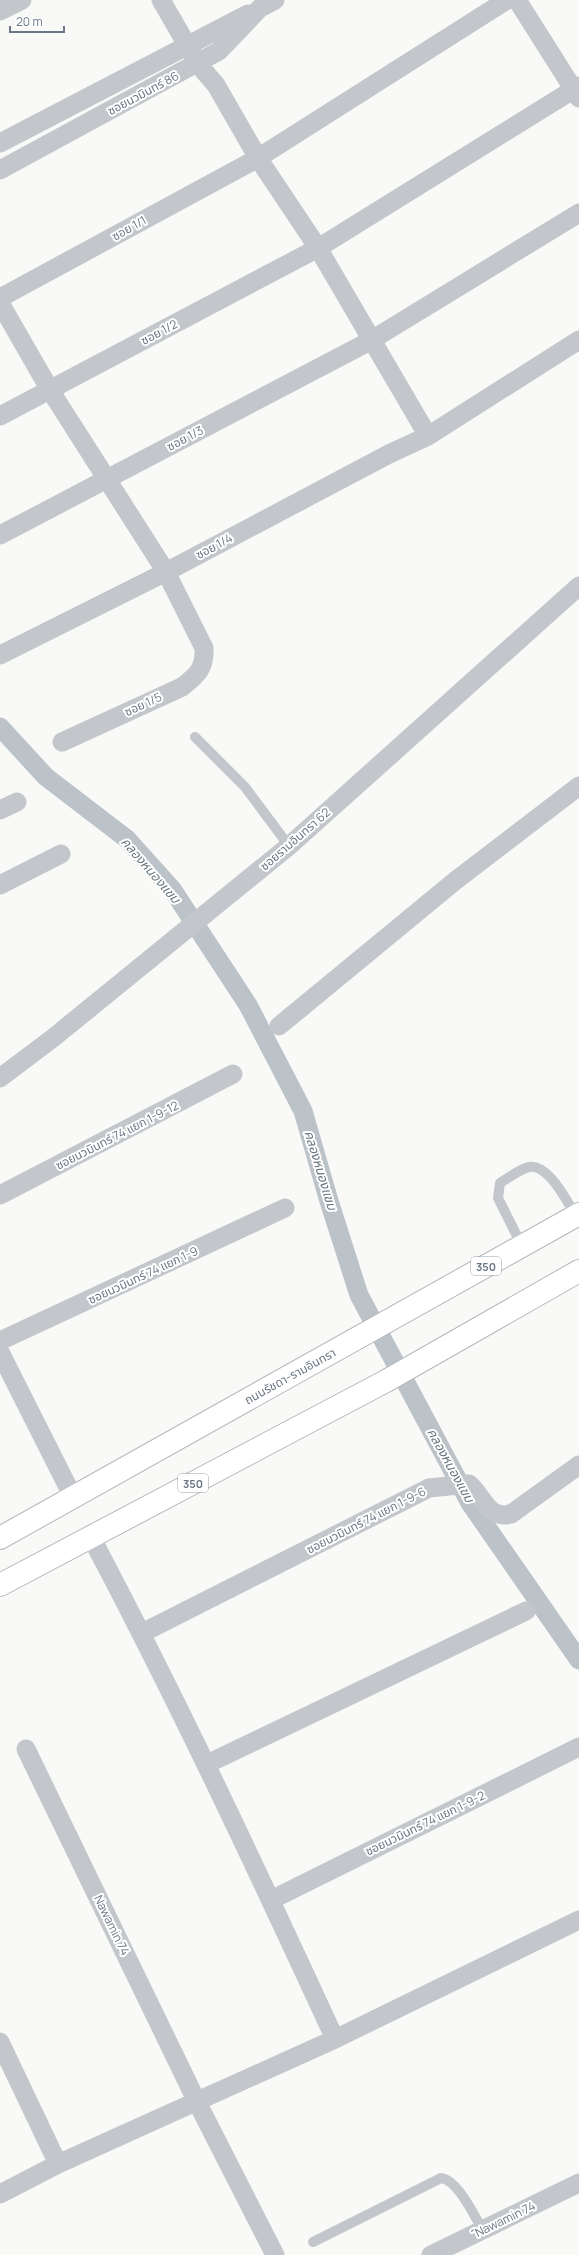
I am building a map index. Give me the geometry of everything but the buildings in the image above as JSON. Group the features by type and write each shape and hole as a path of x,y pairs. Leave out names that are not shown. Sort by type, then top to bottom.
{"main road":[{"name":"ถนนรัชดา-รามอินทรา","path":"0,1538 578,1214"},
{"name":"350","path":"0,1584 386,1381 579,1271"}],"street":[{"path":"0,11 22,0"},
{"path":"161,0 198,64 216,85 258,158 318,248 370,341 428,436"},
{"name":"ซอย 1/1","path":"0,298 258,158 507,0"},
{"path":"517,0 577,92"},
{"name":"ซอยนวมินทร์ 86","path":"0,143 188,47 267,4"},
{"name":"ซอยนวมินทร์ 86","path":"0,170 219,52 267,4"},
{"name":"ซอย 1/2","path":"0,416 318,248 577,92"},
{"name":"ซอย 1/3","path":"0,535 370,341 579,213"},
{"path":"0,303 50,390 166,572"},
{"name":"ซอย 1/4","path":"0,655 166,572 389,454 428,436 579,340"},
{"name":"ซอย 1/5","path":"62,742 182,687 196,676 205,661 204,648 166,572"},
{"name":"ซอยรามอินทรา 62","path":"0,1078 53,1038 185,929 289,846 579,586"},
{"path":"279,1026 455,881 579,786"},
{"path":"0,810 17,802"},
{"path":"0,885 61,854"},
{"name":"ซอยนวมินทร์ 74 แยก 1-9-12","path":"0,1195 234,1074"},
{"name":"ซอยนวมินทร์ 74 แยก 1-9","path":"0,1341 285,1208"},
{"path":"0,1352 73,1497"},
{"name":"ซอยนวมินทร์ 74 แยก 1-9-6","path":"142,1633 429,1488 469,1484 494,1514 501,1517 511,1514 579,1465"},
{"path":"91,1537 142,1633 207,1764 335,2039"},
{"path":"207,1764 526,1611"},
{"name":"ซอยนวมินทร์ 74 แยก 1-9-2","path":"271,1900 579,1747"},
{"name":"Nawamin 74","path":"26,1749 197,2102 275,2255"},
{"path":"0,2194 58,2164 335,2039 579,1920"},
{"path":"0,2042 58,2164"},
{"name":"์Nawamin 74","path":"431,2255 579,2183"}],"lane":[{"path":"195,738 245,787 289,846"},
{"path":"522,1246 498,1198 497,1190 500,1183 517,1173 529,1167 539,1167 547,1171 578,1214"},
{"path":"313,2242 441,2178 448,2179 457,2187 483,2230"}],"waterway":[{"name":"คลองหนองแขม","path":"0,727 46,777 127,839 172,889 248,1005 303,1111 329,1201 359,1295 470,1503 579,1660"}]}
